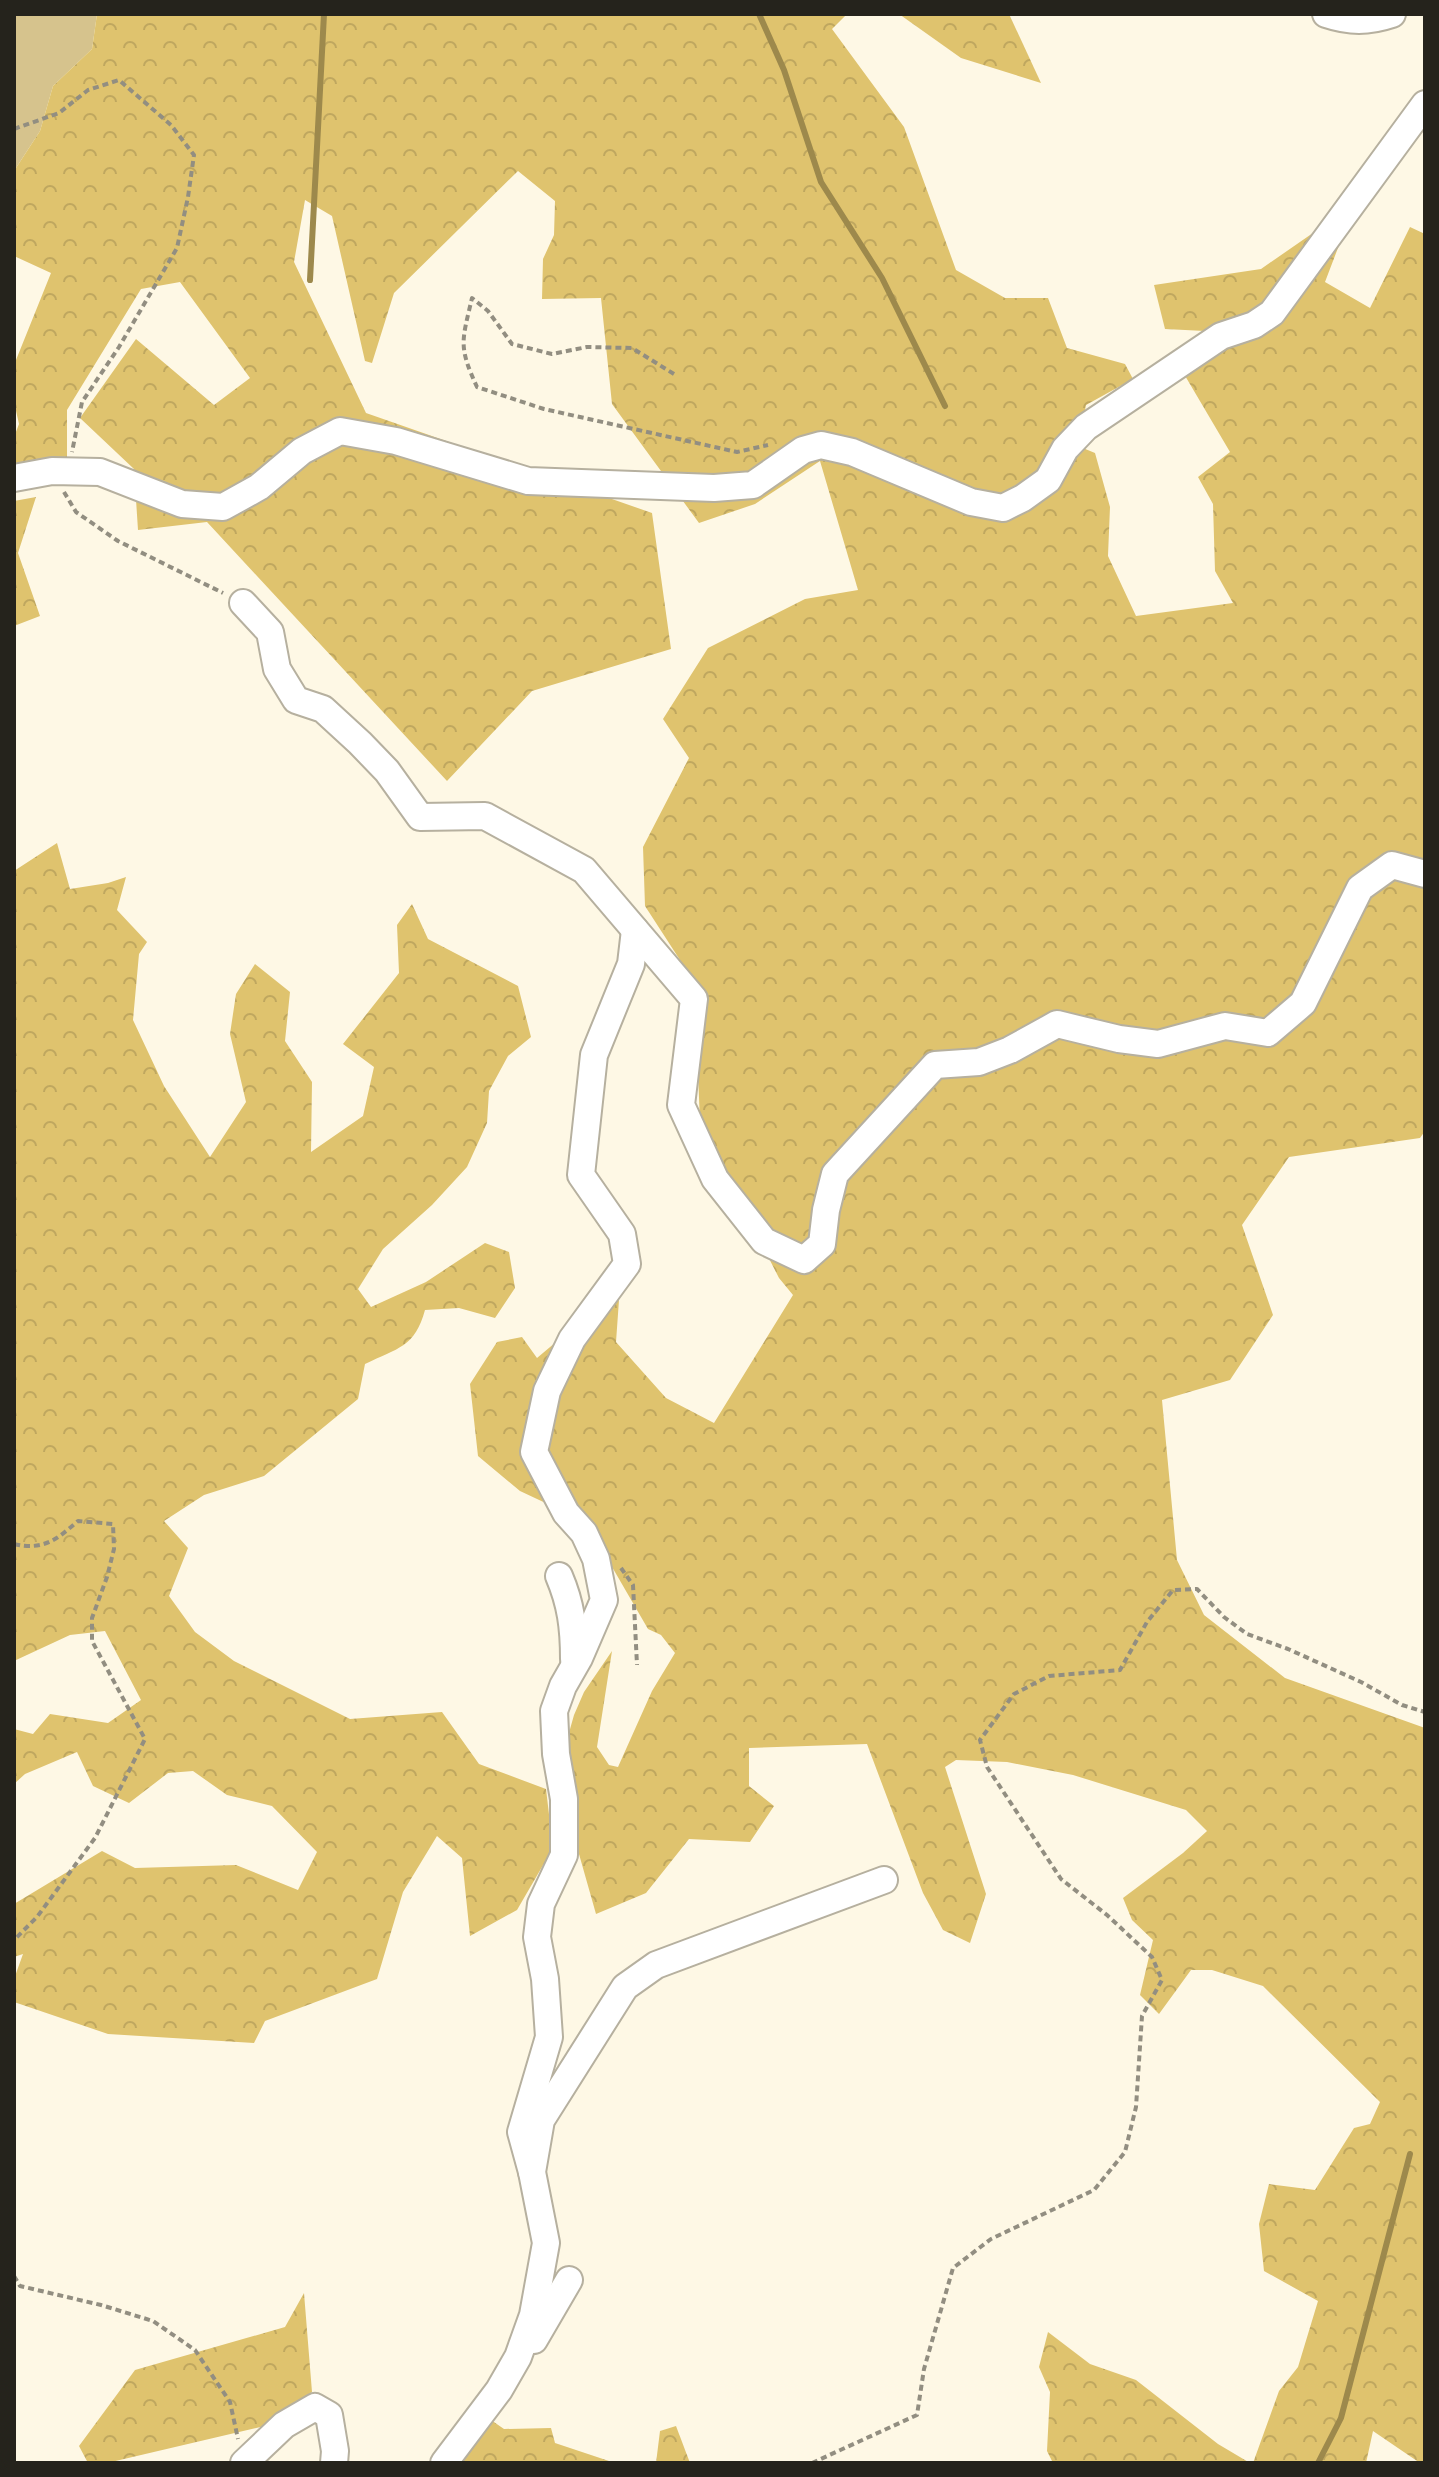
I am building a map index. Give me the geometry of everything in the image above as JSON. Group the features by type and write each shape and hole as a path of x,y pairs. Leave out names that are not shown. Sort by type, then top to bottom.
{"street":[{"path":"1326,14 1348,22 1378,19 1392,14"},
{"path":"14,478 52,471 100,472 182,504 223,507 259,487 302,451 340,431 396,441 528,481 714,488 753,485 803,450 821,445 852,452 971,502 1003,508 1048,480 1065,449 1086,427 1221,336 1254,325 1272,313 1425,104"},
{"path":"243,603 270,632 277,669 296,700 323,709 360,743 387,771 420,817 485,816 584,870 694,999 681,1105 715,1179 764,1241 804,1260 822,1244 835,1174 935,1065 979,1062 1010,1050 1057,1024 1119,1039 1158,1044 1225,1026 1268,1033 1303,1003 1360,888 1392,865 1425,874"},
{"path":"444,2463 499,2390 518,2357 533,2315 546,2243 521,2132 549,2037 545,1979 537,1937 541,1904 564,1855 564,1799 556,1754 554,1711 604,1600 596,1559 584,1533 566,1513 534,1452 547,1391 572,1339 627,1264 622,1234 581,1175 594,1055 631,964 635,930"},
{"path":"559,1576 570,1602 574,1666"},
{"path":"532,2172 541,2120 625,1987 656,1965 884,1880"},
{"path":"518,2357 539,2336 569,2280"},
{"path":"241,2452 315,2407 329,2415 334,2463"}],"path":[{"path":"14,129 59,113 88,90 119,80 171,125 194,155 177,248 119,347 82,402 64,492 76,512 118,541 243,603"},
{"path":"674,374 632,348 587,347 552,354 512,344 488,311 472,298 462,342 466,364 477,387 544,409 737,452 774,442"},
{"path":"14,1544 28,1547 54,1542 78,1521 113,1524 114,1549 92,1618 92,1641 145,1739 95,1838 37,1917 14,1940"},
{"path":"812,2463 917,2415 924,2369 953,2268 991,2239 1094,2190 1125,2152 1136,2107 1142,2016 1162,1980 1152,1957 1107,1915 1061,1879 987,1767 980,1740 1014,1694 1049,1676 1120,1670 1147,1622 1173,1590 1197,1589 1224,1617 1247,1634 1361,1682 1402,1705 1425,1712"},
{"path":"14,2276 20,2286 153,2321 195,2350 230,2402 241,2452"}],"shaded area":[{"path":"14,14 97,14 92,49 53,86 40,131 14,171"}],"green space":[{"path":"97,14 847,14 832,29 904,127 956,270 1005,298 1048,298 1067,348 1125,364 1133,379 1086,405 1078,446 1095,453 1110,507 1108,556 1136,616 1233,603 1215,571 1213,504 1198,477 1230,452 1184,374 1205,331 1165,329 1154,285 1261,269 1323,226 1341,240 1325,282 1370,308 1410,227 1425,234 1425,1131 1420,1138 1289,1157 1242,1225 1273,1315 1230,1380 1162,1400 1177,1560 1204,1615 1285,1678 1425,1728 1425,2463 1420,2463 1373,2431 1366,2463 1253,2463 1279,2391 1298,2367 1318,2301 1264,2271 1259,2224 1269,2184 1315,2190 1354,2128 1370,2124 1380,2102 1263,1986 1212,1970 1191,1970 1159,2014 1140,1995 1153,1940 1132,1920 1123,1898 1207,1831 1186,1810 1073,1775 1007,1762 956,1760 945,1767 986,1894 970,1943 943,1930 923,1893 867,1744 749,1748 749,1786 774,1806 750,1842 689,1839 646,1893 596,1914 577,1847 561,1761 574,1715 584,1692 612,1651 597,1747 609,1765 618,1767 652,1691 675,1653 661,1635 648,1629 586,1522 520,1491 478,1456 470,1384 497,1342 522,1337 537,1358 619,1300 616,1342 666,1398 714,1423 793,1295 779,1278 700,1123 698,1072 702,994 645,906 643,847 689,758 663,719 708,648 805,599 858,590 820,461 755,504 699,523 612,404 601,298 542,299 543,259 554,235 555,201 518,171 394,293 372,363 365,361 332,216 305,200 294,262 366,413 652,513 671,649 532,691 447,781 207,522 138,530 134,469 80,418 136,339 214,405 250,378 180,282 141,289 67,410 67,458 14,465 14,437 19,424 14,402 14,365 51,273 14,256 14,171 40,131 53,86 92,49"},
{"path":"899,14 1009,14 1041,83 961,58"},
{"path":"36,497 18,553 40,616 14,626 14,501"},
{"path":"57,843 70,889 126,877 117,910 147,942 139,954 133,1020 164,1086 210,1157 246,1102 230,1034 236,994 255,964 290,992 285,1041 312,1082 311,1152 363,1116 374,1067 343,1044 399,973 397,925 412,904 428,939 518,986 531,1037 508,1056 489,1091 487,1123 467,1167 432,1205 383,1249 358,1289 371,1307 426,1282 485,1243 509,1252 515,1288 495,1318 459,1308 425,1310 416,1332 404,1345 365,1364 358,1399 264,1476 204,1495 164,1521 188,1548 169,1596 195,1632 234,1661 350,1719 442,1712 479,1764 546,1789 553,1848 517,1910 470,1936 462,1858 437,1836 403,1892 377,1979 265,2021 254,2043 108,2034 14,2002 14,1979 23,1954 14,1957 14,1904 102,1851 135,1868 236,1865 298,1890 317,1852 272,1806 227,1795 193,1771 168,1773 129,1803 93,1786 77,1752 25,1774 14,1784 14,1729 33,1734 50,1714 108,1723 141,1700 105,1631 70,1635 14,1661 14,871"},
{"path":"304,2293 312,2392 265,2426 107,2463 88,2463 79,2446 135,2370 285,2327"},
{"path":"1048,2332 1090,2364 1136,2380 1218,2444 1250,2463 1053,2463 1047,2451 1050,2392 1039,2367"},
{"path":"491,2420 504,2429 551,2428 555,2443 615,2463 456,2463"},
{"path":"676,2426 690,2463 656,2463 660,2431"}],"waterway":[{"path":"310,280 324,14"},
{"path":"759,14 784,70 821,182 882,278 945,406"},
{"path":"1318,2463 1341,2418 1410,2154"}]}
